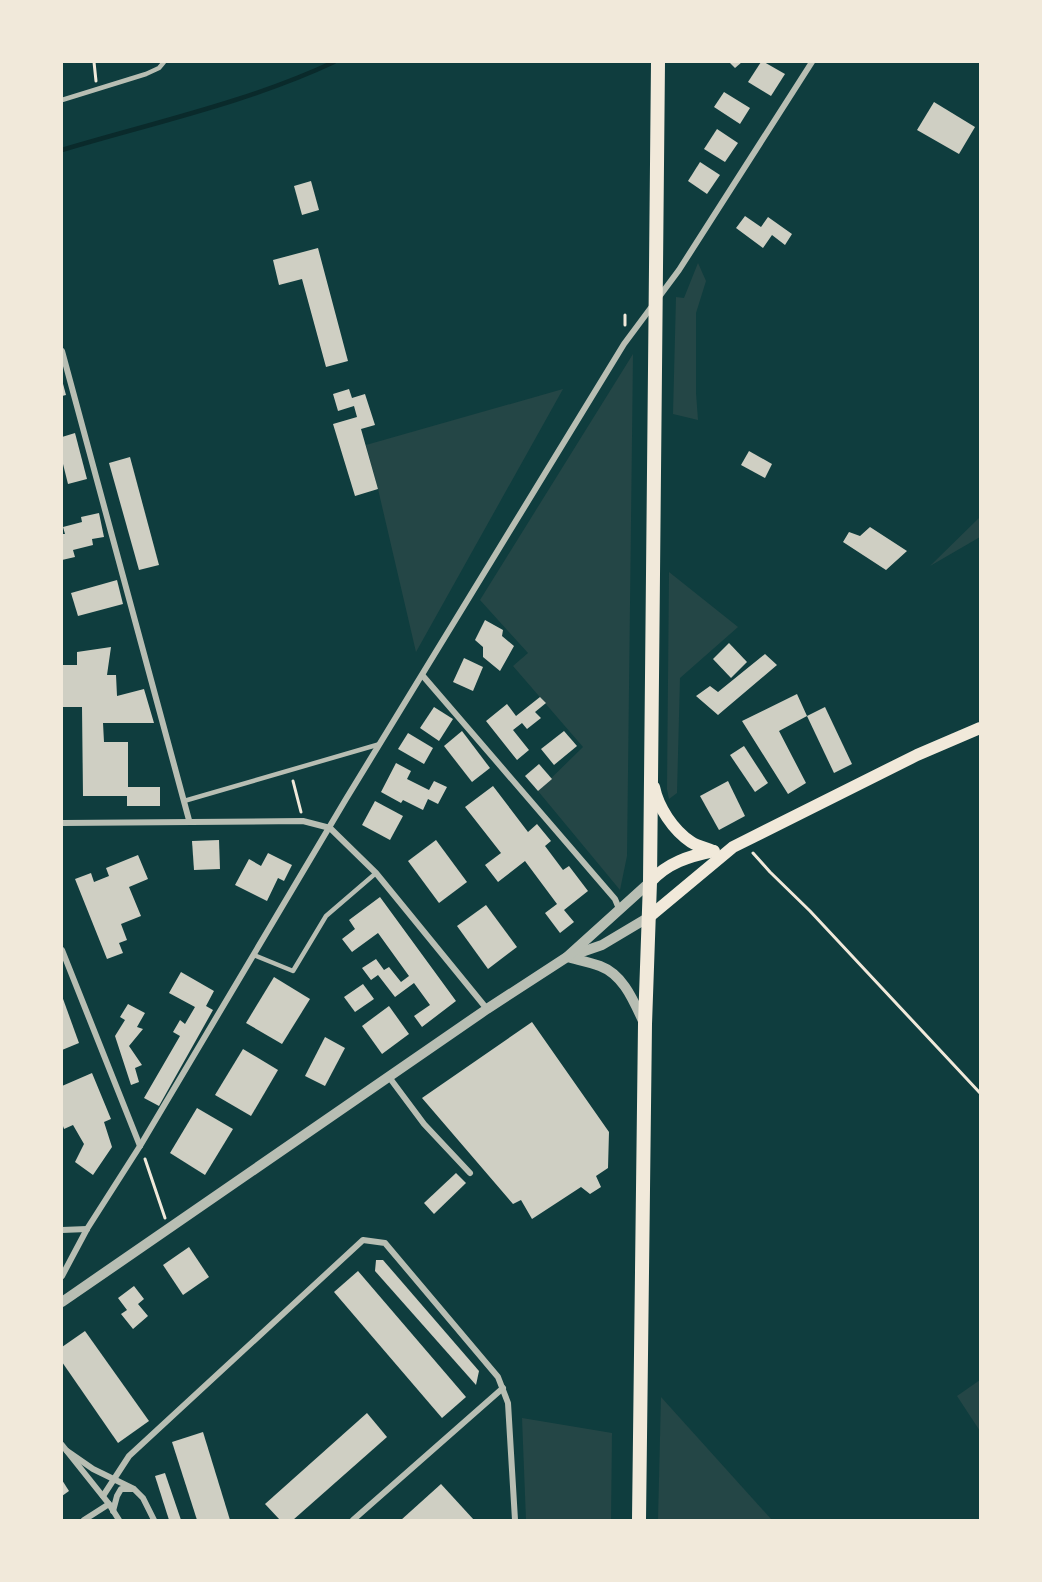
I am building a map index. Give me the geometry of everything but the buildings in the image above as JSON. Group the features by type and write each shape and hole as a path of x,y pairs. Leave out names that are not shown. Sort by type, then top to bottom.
{"main road":[{"path":"639,1521 645,1024 650,882 658,62"},
{"path":"649,917 733,848 745,841 917,755 981,728"},
{"path":"651,773 657,800 672,823 690,841 713,851"},
{"path":"650,882 659,872 691,856 733,848"}],"street":[{"path":"62,1276 87,1229 140,1146 380,744 624,344 679,270 812,62"},
{"path":"62,351 189,820"},
{"path":"423,676 615,899 620,911"},
{"path":"62,823 303,820 330,828 376,873 487,1010"},
{"path":"62,1302 567,957 650,882"},
{"path":"567,957 602,945 649,917"},
{"path":"62,950 140,1146"},
{"path":"567,957 601,966 613,973 630,994 645,1024"},
{"path":"389,1077 424,1124 470,1173"},
{"path":"62,1230 87,1229"},
{"path":"103,1496 129,1456 363,1240 385,1243 498,1377 508,1403 515,1521"},
{"path":"353,1521 503,1388"},
{"path":"62,1446 103,1496 119,1521"},
{"path":"67,1451 93,1469 134,1489 143,1498 154,1521"},
{"path":"113,1511 117,1496 122,1489 134,1489"},
{"path":"84,1521 109,1504"}],"lane":[{"path":"62,100 146,74 159,68 164,62"},
{"path":"184,801 380,744"},
{"path":"254,955 293,971 326,916 376,873"}],"path":[{"path":"94,62 96,89"},
{"path":"290,770 303,820"},
{"path":"745,841 757,859 810,911 981,1093"},
{"path":"140,1146 169,1227"}],"shaded area":[{"path":"698,263 706,281 696,313 698,420 673,414 676,297 684,298"},
{"path":"633,354 627,856 620,890 538,791 583,747 513,666 528,653 480,600"},
{"path":"563,389 416,652 366,445"},
{"path":"980,517 980,537 930,566"},
{"path":"669,572 738,627 680,678 677,793 669,799 667,789"},
{"path":"980,1380 980,1431 957,1396"},
{"path":"661,1397 772,1520 658,1520"},
{"path":"522,1418 612,1433 611,1520 526,1520"}],"waterway":[{"path":"62,150 200,111 268,89 334,62"}]}
